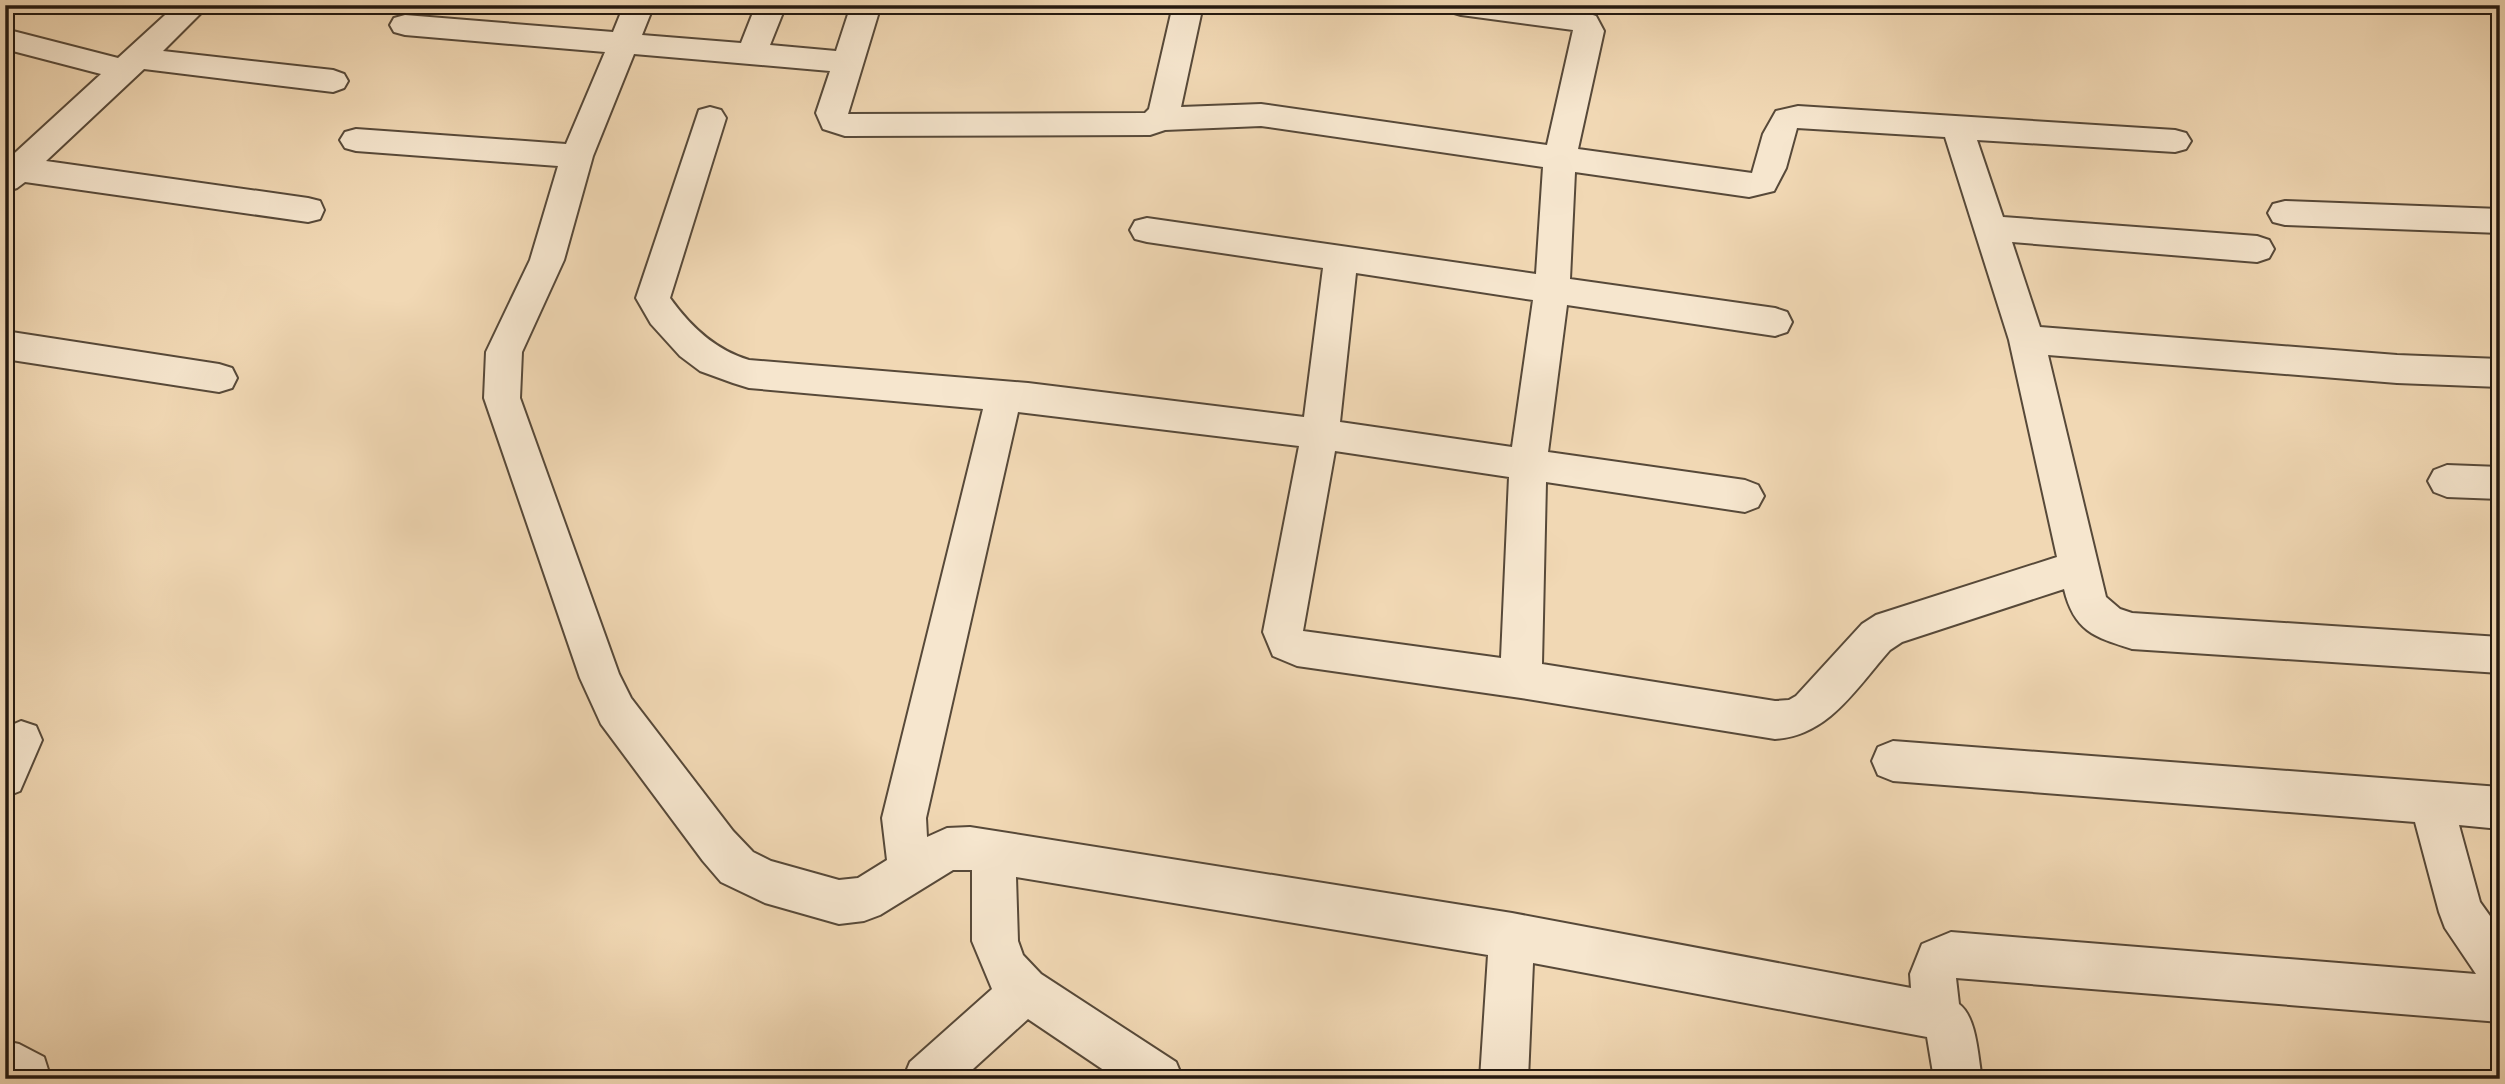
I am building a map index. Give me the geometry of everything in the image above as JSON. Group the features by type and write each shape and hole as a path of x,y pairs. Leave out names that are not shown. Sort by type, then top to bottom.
{"street":[{"path":"12,175 194,5"},
{"path":"639,5 577,156 547,261 504,352 502,398 600,678 616,711 718,846 737,867 765,881 839,902 864,899 947,849 970,848 1512,936 1937,1016 1948,1024 1958,1079"},
{"path":"751,55 771,5"},
{"path":"866,5 832,113 834,121 845,125 1150,124 1160,119 1261,115 1749,184 1763,183 1769,175 1782,126 1787,119 2175,141"},
{"path":"1160,119 1165,109 1188,5"},
{"path":"1461,5 1573,19 1585,23 1589,31 1560,159 1552,289 1528,465 1521,679"},
{"path":"405,25 466,18 623,45 848,62"},
{"path":"5,39 132,64 333,81"},
{"path":"710,118 653,298 660,312 709,359 749,374 1004,396 1320,433 1745,496"},
{"path":"1957,127 2027,340 2088,606 2107,623 2132,631 2500,654"},
{"path":"356,140 577,156"},
{"path":"12,175 308,210"},
{"path":"2285,213 2500,221"},
{"path":"1990,228 2257,249"},
{"path":"1147,230 1774,321"},
{"path":"1341,259 1320,433 1283,632 1287,643 1297,648 1521,679 1775,720 1795,719 1811,709 1876,637 1890,628 2080,567"},
{"path":"2027,340 2397,369 2500,373"},
{"path":"5,345 219,378"},
{"path":"924,863 907,856 904,818 1004,396"},
{"path":"2447,481 2500,483"},
{"path":"1893,761 2500,808"},
{"path":"2431,803 2461,912 2500,970"},
{"path":"994,852 995,941 1007,971 1025,990 1159,1079"},
{"path":"1504,1079 1512,936"},
{"path":"1937,1016 1933,974 1938,960 1951,955 2500,999"},
{"path":"927,1079 1025,990"},
{"path":"5,1065 19,1068 27,1074 27,1079"}],"railway":[{"path":"2487,5 2500,9"}]}
